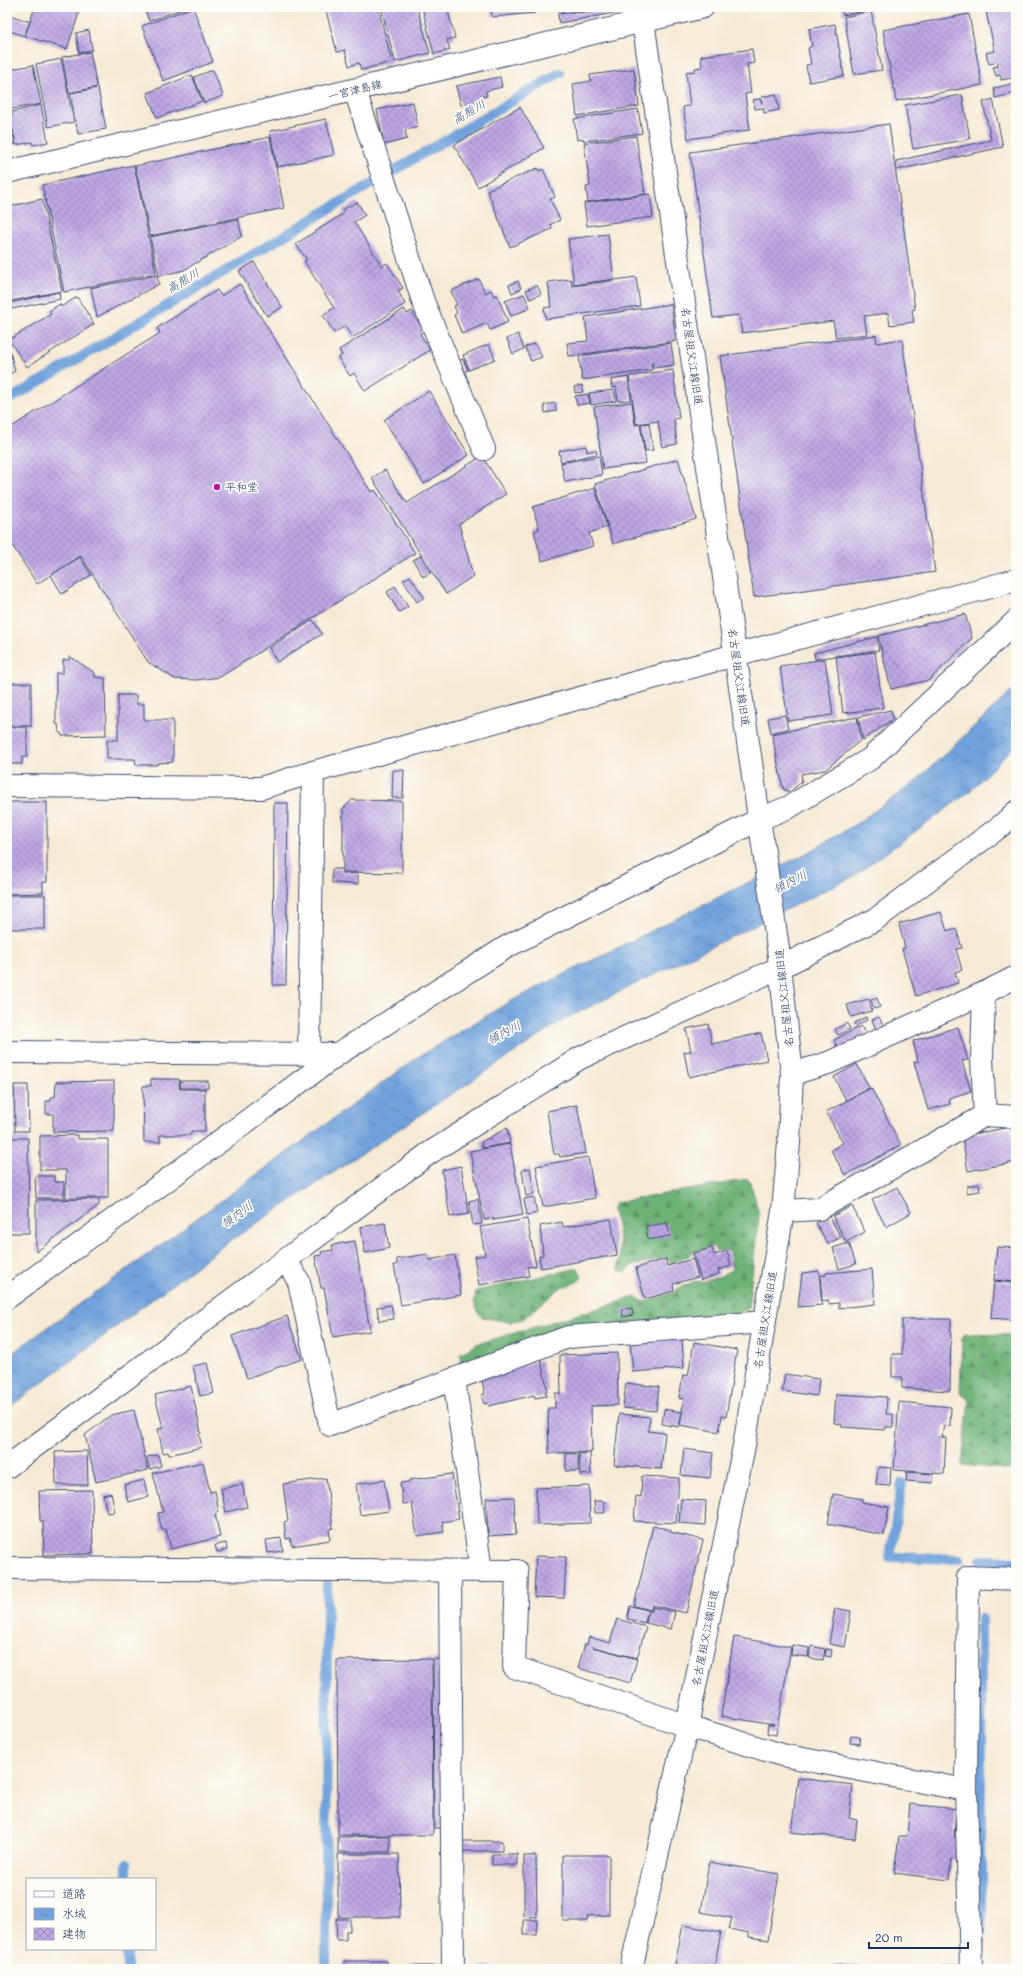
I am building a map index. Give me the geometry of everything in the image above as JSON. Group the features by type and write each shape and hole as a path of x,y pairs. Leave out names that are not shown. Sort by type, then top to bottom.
{"street":[{"name":"一宮津島線","path":"7,172 355,90 643,14 703,7"},
{"name":"名古屋祖父江線旧道","path":"631,1969 687,1726 742,1453 765,1322 782,1211 789,1143 792,1074 780,957 643,14"},
{"path":"355,90 423,300 484,449"},
{"path":"7,786 260,788 736,655 1016,580"},
{"path":"7,1298 338,1054 508,946 760,823 870,759 1016,621"},
{"path":"309,1054 313,772"},
{"path":"7,1467 428,1154 580,1058 780,957 876,919 1002,825 1016,812"},
{"path":"792,1074 828,1063 984,993 1016,977"},
{"path":"984,993 982,1059 985,1116"},
{"path":"7,1052 338,1054"},
{"path":"782,1211 819,1209 985,1116 1016,1117"},
{"path":"286,1260 299,1282 330,1425 568,1338 765,1322"},
{"path":"454,1379 481,1571"},
{"path":"7,1568 517,1571 514,1667 687,1726 782,1755 966,1790"},
{"path":"450,1571 453,1969"},
{"path":"970,1969 966,1790 968,1578 1016,1579"}],"green space":[{"path":"748,1179 753,1191 759,1215 748,1309 731,1316 467,1365 461,1363 460,1354 477,1344 636,1297 644,1302 676,1292 677,1289 695,1281 702,1282 721,1276 732,1269 729,1250 716,1251 713,1246 690,1253 689,1256 671,1263 666,1257 632,1266 626,1272 619,1270 619,1236 612,1211 615,1203"},
{"path":"578,1268 582,1276 577,1282 560,1288 523,1319 509,1322 482,1317 479,1314 474,1302 476,1291"},
{"path":"965,1334 1016,1335 1016,1470 962,1465 969,1400 960,1393 962,1338"}],"water":[{"name":"領内川","path":"1016,687 1016,745 968,793 854,876 565,1019 227,1243 7,1409 7,1357 418,1057 509,1002 809,852 856,824 915,782"}],"building":[{"path":"35,7 81,7 67,49 25,36"},
{"path":"144,7 187,7 149,21"},
{"path":"193,7 213,62 163,81 142,26"},
{"path":"325,7 378,7 392,62 361,70 359,63 349,66 345,50 337,52"},
{"path":"381,7 417,7 430,53 395,62"},
{"path":"422,7 447,7 455,38 447,40 450,50 434,54"},
{"path":"491,7 535,7 535,13 492,17"},
{"path":"558,7 619,7 619,8 559,13"},
{"path":"841,7 870,7 871,10 843,15"},
{"path":"985,7 1016,7 1016,77 1001,80 1001,75 996,76 993,67 998,66 998,62 989,64 986,53 995,51"},
{"path":"620,9 620,12 559,23 558,14"},
{"path":"871,11 882,70 854,74 844,17"},
{"path":"7,14 30,22 24,36 7,30"},
{"path":"969,14 982,85 896,101 883,30"},
{"path":"835,24 844,76 809,82 806,65 811,64 808,48 812,46 809,29"},
{"path":"89,30 92,50 79,53 76,33"},
{"path":"752,49 754,63 747,64 751,93 745,94 750,130 688,139 683,107 690,106 686,72 695,71 695,68 702,67 701,56"},
{"path":"90,52 97,87 69,93 62,57"},
{"path":"61,59 74,122 48,127 36,64"},
{"path":"33,65 41,104 7,110 7,70"},
{"path":"634,69 639,106 577,116 573,84 591,81 590,75"},
{"path":"213,70 223,96 204,103 194,77"},
{"path":"192,75 202,101 157,118 147,93"},
{"path":"500,77 502,87 486,91 487,96 481,97 482,101 461,105 456,86"},
{"path":"1016,83 1016,93 995,98 994,88"},
{"path":"98,88 106,129 78,134 70,93"},
{"path":"776,94 779,110 764,113 763,108 755,109 753,100 760,99 762,103 761,97"},
{"path":"962,95 970,139 913,149 905,105"},
{"path":"993,99 1003,147 897,170 896,161 991,140 983,102"},
{"path":"413,102 418,127 405,130 407,139 384,145 377,110"},
{"path":"41,105 48,142 33,145 32,142 16,145 13,130 7,131 7,117 12,117 12,112"},
{"path":"520,107 544,148 478,187 454,145"},
{"path":"638,109 642,133 584,141 584,139 577,140 574,119"},
{"path":"326,119 334,155 277,167 270,131"},
{"path":"889,124 915,309 912,310 914,322 890,325 888,313 864,316 867,334 836,338 833,321 742,333 739,315 713,318 690,152"},
{"path":"14,136 15,144 8,145 7,137"},
{"path":"636,136 645,194 588,202 586,187 590,186 584,143"},
{"path":"270,137 284,208 150,236 135,166"},
{"path":"134,165 156,273 64,292 42,185"},
{"path":"538,168 539,171 543,169 555,197 550,199 560,220 551,224 552,229 510,247 487,190"},
{"path":"650,194 653,217 587,226 584,203"},
{"path":"42,199 62,291 7,302 7,207"},
{"path":"357,202 365,215 354,222 382,266 387,263 403,288 398,291 405,304 352,338 345,326 334,333 323,315 334,308 304,261 307,260 296,244 344,213 342,210"},
{"path":"238,219 242,236 184,270 159,276 150,237"},
{"path":"608,234 614,279 574,285 568,239"},
{"path":"254,262 282,307 267,316 239,271"},
{"path":"157,275 159,284 97,317 91,288"},
{"path":"636,277 640,306 546,319 544,308 551,307 548,282 571,279 572,286"},
{"path":"479,279 485,293 491,290 494,296 497,295 508,322 490,330 487,323 462,334 454,315 457,313 454,306 457,305 451,291"},
{"path":"518,281 521,289 512,293 509,285"},
{"path":"240,284 371,492 375,490 415,553 220,677 196,680 175,679 148,662 81,556 37,584 7,537 7,515 9,514 7,511 7,430 160,333 157,328 217,290 221,296"},
{"path":"537,285 541,294 530,299 526,290"},
{"path":"59,292 60,299 12,309 10,303"},
{"path":"524,294 530,308 511,316 505,301"},
{"path":"77,297 94,324 27,367 9,340 51,314 49,311 60,304 61,307"},
{"path":"671,304 676,341 569,356 567,343 588,341 585,317"},
{"path":"404,309 407,314 412,311 424,331 420,334 430,350 365,391 354,373 350,376 338,358 342,355 339,350"},
{"path":"518,334 524,349 513,354 507,339"},
{"path":"876,335 877,343 902,339 935,572 754,597 720,356"},
{"path":"7,340 15,371 7,376"},
{"path":"535,343 542,357 531,361 525,347"},
{"path":"671,343 674,365 653,368 653,363 651,363 652,370 582,380 579,356"},
{"path":"489,344 495,359 469,370 463,355"},
{"path":"463,359 468,370 463,372 458,361"},
{"path":"673,370 679,418 674,419 677,444 662,447 658,421 636,424 629,376"},
{"path":"628,377 631,400 618,401 616,387 612,388 611,380"},
{"path":"582,385 583,392 575,393 574,387"},
{"path":"614,390 616,401 591,405 589,393"},
{"path":"429,391 469,455 424,484 384,420"},
{"path":"588,394 590,403 577,405 575,396"},
{"path":"632,402 635,425 640,424 646,463 603,469 594,407"},
{"path":"555,403 556,411 545,413 544,405"},
{"path":"649,423 653,450 645,451 641,424"},
{"path":"586,446 587,452 596,450 597,454 561,462 559,451"},
{"path":"482,456 506,494 459,524 473,576 446,594 372,478 385,470 407,503"},
{"path":"599,456 602,475 565,482 561,463"},
{"path":"678,459 696,519 613,544 595,484"},
{"path":"595,488 607,527 589,533 593,546 542,561 534,531 539,529 533,507"},
{"path":"421,556 431,572 423,577 413,560"},
{"path":"80,557 91,575 62,594 51,575"},
{"path":"410,576 424,597 417,602 403,580"},
{"path":"395,586 408,607 399,612 387,592"},
{"path":"965,614 972,638 929,680 891,689 878,636"},
{"path":"313,620 322,634 277,662 269,648"},
{"path":"877,637 879,650 815,659 814,653"},
{"path":"875,652 883,708 843,713 836,657"},
{"path":"69,656 95,673 95,677 105,678 106,735 62,736 61,733 59,733 58,724 56,724 56,673 63,673 63,660 69,660"},
{"path":"825,659 833,715 788,721 780,666"},
{"path":"7,683 31,683 31,726 7,726"},
{"path":"118,695 136,695 136,704 144,704 144,720 173,720 173,762 158,763 157,765 136,765 135,759 107,759 107,740 118,740"},
{"path":"891,710 893,719 863,740 858,717"},
{"path":"785,715 788,729 771,733 768,718"},
{"path":"857,717 861,740 825,770 801,774 802,781 790,792 783,789 772,734"},
{"path":"7,727 27,727 27,757 22,757 22,764 7,764"},
{"path":"393,770 404,770 403,798 392,798"},
{"path":"352,800 402,801 402,873 343,872 343,809"},
{"path":"8,802 47,802 47,882 43,882 43,893 7,894"},
{"path":"274,803 288,803 286,985 273,985"},
{"path":"332,869 342,869 342,873 358,874 358,884 332,883"},
{"path":"7,895 45,895 45,929 7,929"},
{"path":"941,912 947,931 956,928 962,948 956,949 962,970 955,972 958,983 916,996 902,949 905,948 899,924"},
{"path":"877,998 880,1007 874,1009 871,1000"},
{"path":"869,999 872,1011 851,1017 847,1005"},
{"path":"866,1017 867,1020 856,1026 854,1023"},
{"path":"879,1017 884,1027 877,1031 872,1020"},
{"path":"847,1023 850,1029 838,1035 835,1029"},
{"path":"708,1024 712,1044 761,1033 767,1060 689,1077 684,1052 691,1051 686,1029"},
{"path":"861,1026 866,1035 839,1050 834,1040"},
{"path":"958,1027 968,1060 962,1061 971,1091 949,1098 950,1104 928,1110 914,1062 918,1061 913,1041"},
{"path":"857,1064 869,1088 846,1100 834,1077"},
{"path":"151,1079 179,1079 180,1089 205,1089 205,1131 191,1131 191,1135 160,1135 160,1142 144,1142 143,1086 151,1086"},
{"path":"114,1081 114,1131 53,1132 53,1114 46,1114 46,1101 51,1101 51,1097 55,1097 56,1082"},
{"path":"180,1081 208,1081 208,1088 180,1088"},
{"path":"14,1085 28,1085 29,1131 15,1131"},
{"path":"871,1088 901,1145 845,1175 831,1150 843,1143 826,1112"},
{"path":"577,1105 586,1153 560,1157 559,1154 554,1154 547,1111"},
{"path":"1011,1127 1016,1151 1016,1162 968,1171 962,1136"},
{"path":"507,1128 510,1143 482,1148 481,1142"},
{"path":"77,1135 77,1139 108,1139 108,1198 66,1198 66,1170 40,1170 40,1136"},
{"path":"7,1138 28,1138 29,1233 7,1233"},
{"path":"510,1144 523,1215 484,1220 470,1151"},
{"path":"588,1157 595,1198 543,1207 536,1166"},
{"path":"461,1166 469,1214 450,1217 442,1170"},
{"path":"530,1168 534,1194 526,1196 522,1170"},
{"path":"35,1176 54,1176 54,1182 64,1182 64,1198 36,1198"},
{"path":"979,1184 980,1191 967,1193 967,1186"},
{"path":"897,1187 911,1213 886,1227 872,1200"},
{"path":"534,1197 537,1213 527,1215 524,1199"},
{"path":"99,1199 99,1205 36,1252 36,1200"},
{"path":"478,1199 482,1224 473,1225 469,1201"},
{"path":"852,1206 865,1232 846,1242 833,1216"},
{"path":"829,1216 841,1237 828,1244 816,1223"},
{"path":"527,1219 536,1266 527,1267 529,1276 479,1285 474,1257 485,1255 480,1227"},
{"path":"611,1219 617,1255 541,1268 539,1256 543,1255 540,1226 562,1222 563,1227"},
{"path":"385,1223 389,1248 365,1253 361,1227"},
{"path":"667,1223 670,1236 648,1240 646,1226"},
{"path":"355,1241 370,1331 333,1337 324,1288 321,1288 315,1256 322,1255 321,1252 333,1250 332,1245"},
{"path":"849,1243 856,1264 839,1269 833,1248"},
{"path":"997,1247 1016,1248 1016,1282 994,1280"},
{"path":"712,1248 714,1255 727,1251 731,1266 718,1270 719,1274 701,1280 693,1253"},
{"path":"427,1254 429,1260 455,1255 461,1295 401,1305 394,1265 397,1265 397,1259"},
{"path":"666,1259 667,1266 693,1259 698,1277 673,1284 674,1291 645,1299 636,1268"},
{"path":"872,1269 875,1304 839,1308 839,1303 829,1304 828,1300 822,1301 820,1276 826,1275 826,1273"},
{"path":"819,1271 822,1305 798,1307 802,1273"},
{"path":"994,1281 1016,1283 1016,1320 991,1318"},
{"path":"391,1305 394,1319 379,1321 377,1307"},
{"path":"632,1308 633,1315 623,1317 622,1309"},
{"path":"287,1316 302,1359 247,1378 232,1336"},
{"path":"902,1319 951,1319 950,1391 902,1388 902,1377 892,1377 892,1354 902,1354"},
{"path":"682,1339 684,1368 633,1372 630,1343"},
{"path":"694,1342 737,1350 726,1417 722,1416 719,1432 680,1425 684,1399 679,1398 683,1375 688,1376"},
{"path":"617,1353 618,1405 591,1406 592,1452 549,1453 548,1408 555,1408 555,1393 561,1393 560,1355"},
{"path":"541,1360 548,1391 545,1391 547,1396 535,1398 534,1395 489,1406 488,1403 484,1404 481,1395 485,1394 481,1377"},
{"path":"207,1363 214,1393 200,1396 193,1366"},
{"path":"785,1374 819,1379 817,1396 782,1391"},
{"path":"626,1383 659,1387 656,1411 623,1408"},
{"path":"191,1386 201,1433 199,1434 202,1447 169,1455 168,1452 163,1453 158,1429 163,1428 155,1395"},
{"path":"836,1394 887,1397 886,1414 893,1414 893,1427 886,1427 885,1430 842,1427 842,1424 834,1423"},
{"path":"899,1402 951,1407 950,1426 944,1425 942,1437 946,1438 944,1474 894,1470"},
{"path":"664,1409 682,1412 679,1427 662,1424"},
{"path":"134,1410 148,1470 96,1482 85,1435 111,1415"},
{"path":"619,1414 650,1417 648,1431 665,1433 661,1469 614,1465"},
{"path":"684,1449 713,1453 710,1478 681,1475"},
{"path":"87,1451 88,1485 56,1485 55,1452"},
{"path":"590,1453 591,1474 580,1475 579,1454"},
{"path":"566,1454 578,1454 578,1471 566,1471"},
{"path":"158,1455 161,1466 150,1469 147,1457"},
{"path":"203,1462 210,1492 215,1491 219,1513 215,1514 220,1537 171,1549 166,1529 162,1530 158,1513 163,1512 153,1473"},
{"path":"878,1467 891,1468 890,1486 876,1485"},
{"path":"907,1472 933,1474 933,1483 906,1481"},
{"path":"452,1474 459,1519 442,1522 444,1532 417,1536 412,1503 403,1504 400,1483 409,1482 409,1480"},
{"path":"642,1476 679,1478 676,1523 634,1521 636,1496 641,1497"},
{"path":"326,1478 333,1528 329,1529 330,1540 292,1546 290,1538 286,1539 284,1522 288,1521 283,1484"},
{"path":"144,1480 148,1497 128,1502 124,1485"},
{"path":"384,1480 389,1511 360,1515 356,1484"},
{"path":"242,1484 247,1507 226,1512 221,1489"},
{"path":"589,1486 590,1523 537,1525 536,1488"},
{"path":"92,1490 93,1554 44,1555 43,1521 40,1521 39,1491"},
{"path":"111,1493 115,1512 107,1513 103,1495"},
{"path":"833,1494 862,1499 862,1502 889,1507 884,1535 828,1524"},
{"path":"514,1497 516,1534 488,1536 486,1498"},
{"path":"681,1499 706,1501 705,1525 679,1523"},
{"path":"594,1501 604,1501 605,1513 595,1513"},
{"path":"653,1526 703,1540 686,1613 652,1605 651,1610 634,1606"},
{"path":"281,1538 283,1551 268,1553 266,1540"},
{"path":"226,1543 227,1550 217,1552 215,1545"},
{"path":"536,1556 566,1557 564,1598 534,1597"},
{"path":"630,1606 648,1610 645,1623 627,1619"},
{"path":"653,1607 675,1612 671,1629 646,1623 648,1611 652,1611"},
{"path":"835,1608 851,1611 845,1647 829,1644"},
{"path":"617,1619 646,1627 637,1658 593,1647 637,1659 630,1683 578,1668 585,1644 587,1645 589,1637 610,1643"},
{"path":"734,1637 791,1647 776,1735 767,1733 768,1725 774,1725 721,1716"},
{"path":"792,1645 809,1648 808,1657 791,1655"},
{"path":"811,1646 825,1649 823,1660 809,1658"},
{"path":"826,1649 832,1650 831,1657 825,1656"},
{"path":"432,1659 433,1835 338,1835 337,1660"},
{"path":"433,1659 442,1660 443,1828 434,1828"},
{"path":"851,1736 860,1737 859,1744 850,1743"},
{"path":"798,1778 853,1785 849,1818 857,1820 855,1839 791,1832"},
{"path":"910,1804 956,1809 954,1837 959,1838 956,1860 951,1859 949,1880 894,1873 899,1836 907,1836"},
{"path":"390,1836 390,1852 338,1852 338,1837"},
{"path":"462,1841 502,1841 502,1851 463,1851"},
{"path":"338,1854 399,1854 400,1917 338,1917"},
{"path":"492,1854 517,1854 517,1865 492,1865"},
{"path":"563,1855 609,1855 609,1915 588,1916 587,1921 563,1921"},
{"path":"524,1856 536,1856 537,1917 524,1916"},
{"path":"709,1862 779,1874 768,1940 749,1937 749,1933 729,1929 732,1918 701,1912"},
{"path":"336,1919 350,1919 350,1931 346,1931 346,1940 337,1940"},
{"path":"524,1920 537,1920 536,1935 524,1935"},
{"path":"683,1925 721,1932 714,1969 698,1969 675,1964"},
{"path":"344,1961 386,1961 387,1969 344,1969"},
{"path":"859,1965 859,1969 804,1969 804,1966"},
{"path":"403,1966 444,1966 444,1969 403,1969"},
{"path":"961,1966 961,1969 914,1969 914,1967"},
{"path":"480,1967 517,1967 517,1969 480,1969"}],"waterway":[{"name":"高熊川","path":"390,173 560,73"},
{"name":"高熊川","path":"7,401 373,183"},
{"path":"902,1483 890,1557 960,1559"},
{"path":"981,1560 1016,1561"},
{"path":"326,1969 327,1584"},
{"path":"981,1618 981,1944"},
{"path":"127,1863 127,1878"},
{"path":"127,1950 127,1969"}],"place":[{"name":"平和堂","path":"217,487"}]}
